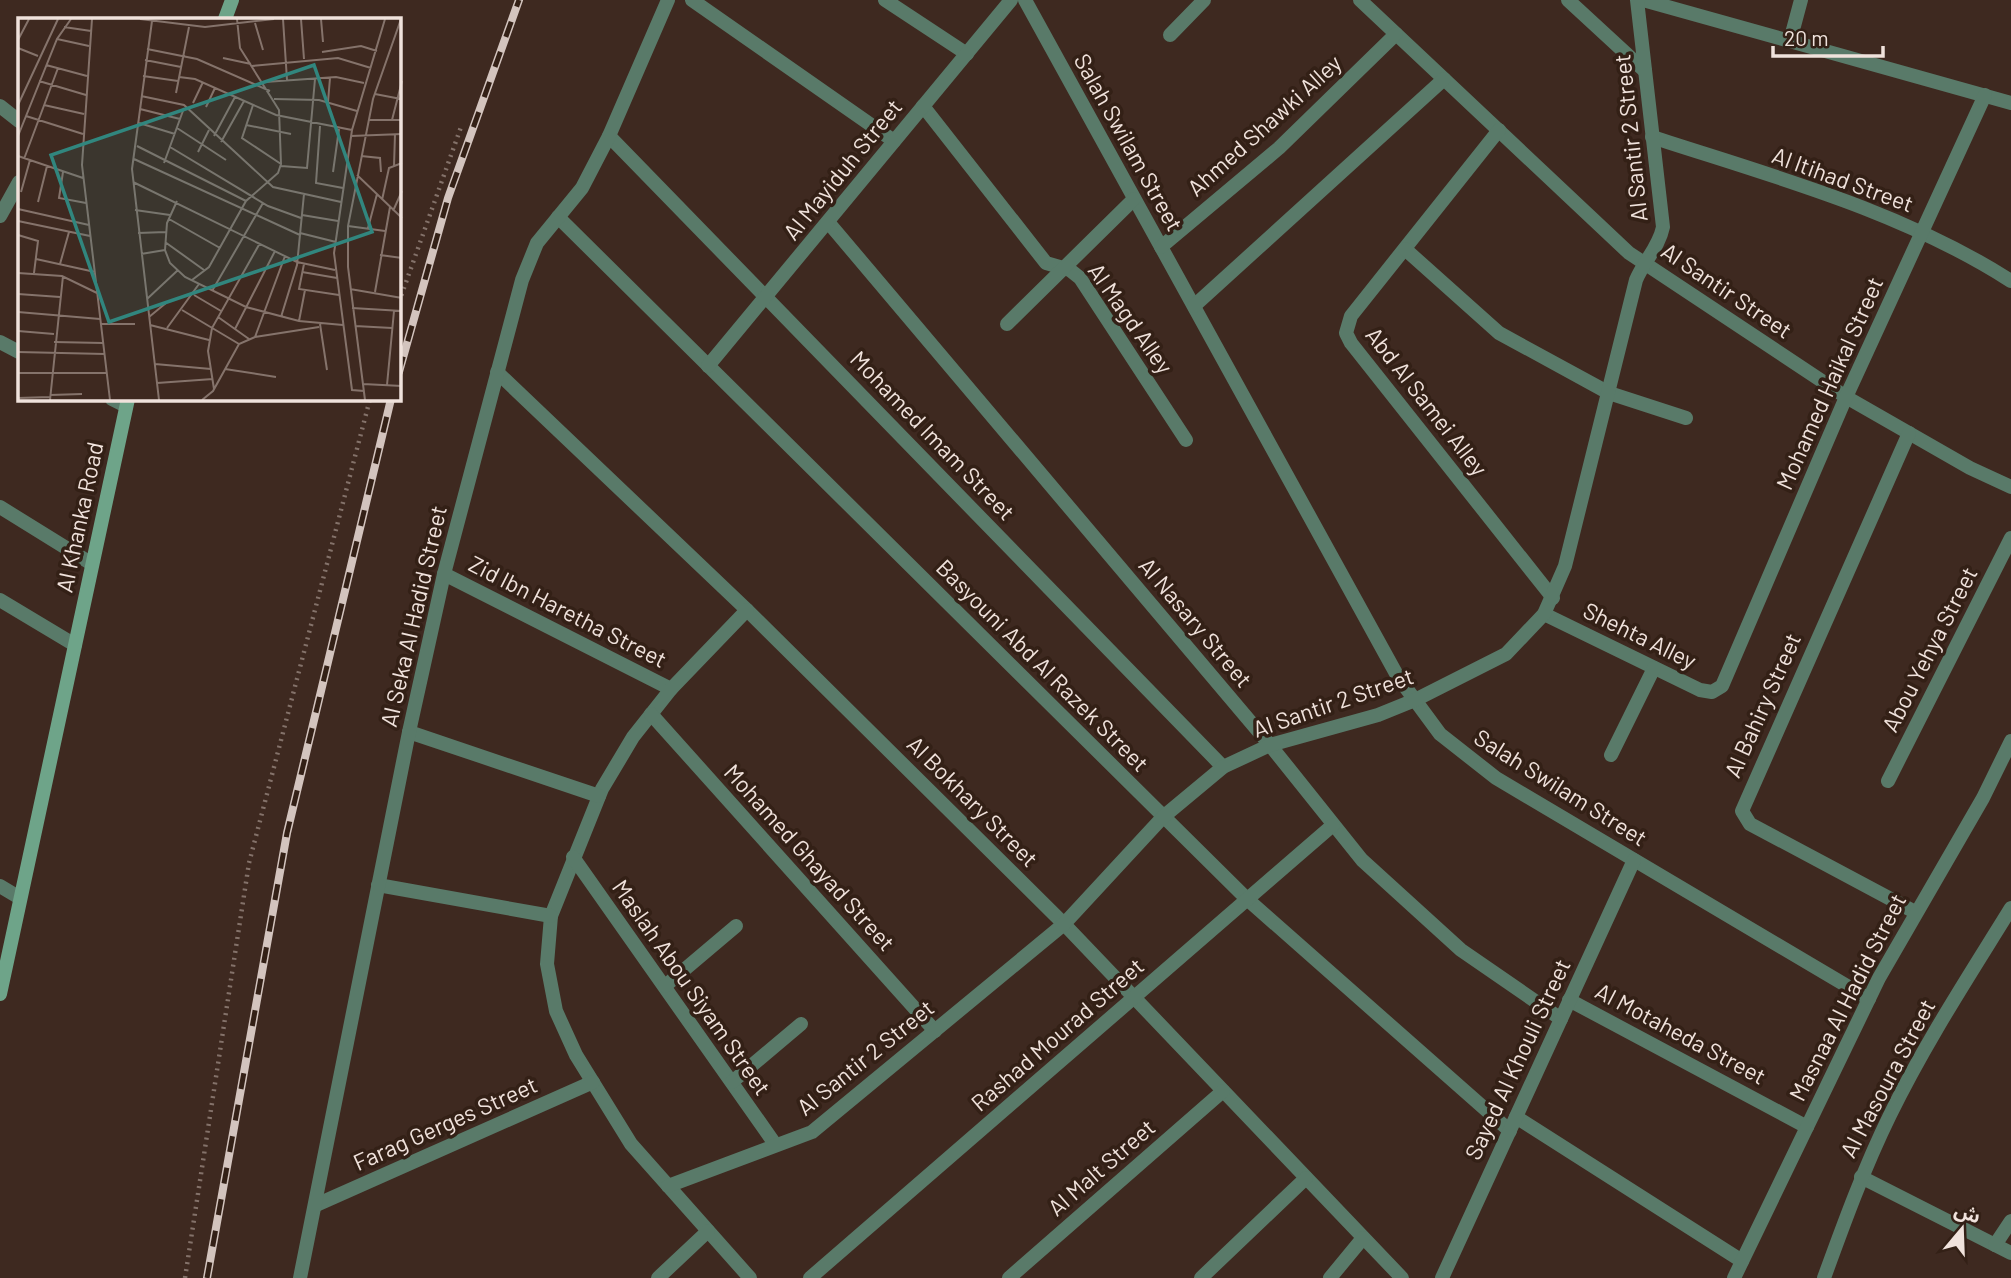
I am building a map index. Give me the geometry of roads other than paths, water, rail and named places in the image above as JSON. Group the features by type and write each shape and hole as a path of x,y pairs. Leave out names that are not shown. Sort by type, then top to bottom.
{"main road":[{"path":"225,18 232,0"},
{"name":"Al Khanka Road","path":"0,994 127,402"}],"street":[{"name":"Al Seka Al Hadid Street","path":"300,1278 409,732 444,573 522,280 537,243 582,188 609,135 668,0"},
{"path":"692,0 894,141"},
{"path":"885,0 967,54"},
{"name":"Al Mayiduh Street","path":"708,366 1011,0"},
{"name":"Salah Swilam Street","path":"1025,0 1398,677 1440,734 1496,778 1869,999"},
{"path":"1170,35 1204,0"},
{"name":"Al Santir Street","path":"1360,0 1629,253 1846,397 2011,487"},
{"path":"1568,0 1645,71"},
{"name":"Al Santir 2 Street","path":"668,1186 812,1132 1064,924 1163,817 1223,767 1270,745 1378,715 1415,700 1506,654 1544,614 1565,566 1636,280 1643,262 1661,239 1663,227 1637,0"},
{"path":"1643,0 2011,103"},
{"path":"1790,41 1801,0"},
{"name":"Ahmed Shawki Alley","path":"1161,247 1279,148 1396,34"},
{"path":"1194,306 1444,79"},
{"name":"Mohamed Haikal Street","path":"1717,690 1725,681 1846,397 1985,95"},
{"path":"0,106 18,120"},
{"name":"Al Magd Alley","path":"923,106 1042,259 1051,266 1064,268 1080,278 1186,440"},
{"name":"Abd Al Samei Alley","path":"1499,130 1348,321 1347,338 1553,598"},
{"name":"Mohamed Imam Street","path":"609,135 1223,767"},
{"name":"Al Itihad Street","path":"1653,137 1857,204 1964,251 2011,281"},
{"path":"0,216 18,184"},
{"path":"1007,324 1134,199"},
{"name":"Basyouni Abd Al Razek Street","path":"558,217 1247,899 1510,1131"},
{"name":"Al Nasary Street","path":"828,222 1270,745 1363,860 1461,950 1560,1019"},
{"path":"1405,249 1499,332 1609,393 1686,418"},
{"path":"0,342 18,351"},
{"name":"Al Bokhary Street","path":"497,372 747,610 1064,924 1402,1278"},
{"name":"Al Bahiry Street","path":"1909,433 1742,811 1750,824 1915,912"},
{"path":"0,507 92,564"},
{"name":"Abou Yehya Street","path":"1888,781 2011,537"},
{"name":"Zid Ibn Haretha Street","path":"444,573 671,689"},
{"path":"0,600 75,645"},
{"path":"747,610 671,689 651,714 633,737 599,796 551,916 547,964 556,1011 593,1083 631,1144 750,1278"},
{"name":"Shehta Alley","path":"1544,614 1700,690 1717,690"},
{"path":"1611,755 1654,668"},
{"name":"Mohamed Ghayad Street","path":"651,714 935,1031"},
{"path":"409,732 599,796"},
{"name":"Masnaa Al Hadid Street","path":"1734,1278 1869,999 1915,912 1983,798 2011,741"},
{"name":"Rashad Mourad Street","path":"810,1278 1333,825"},
{"name":"Maslah Abou Siyam Street","path":"573,857 775,1144"},
{"name":"Sayed Al Khouli Street","path":"1442,1278 1634,860"},
{"path":"378,885 551,916"},
{"path":"0,886 20,898"},
{"name":"Al Masoura Street","path":"1824,1278 1861,1177 1921,1057 2011,908"},
{"path":"665,986 736,926"},
{"name":"Al Motaheda Street","path":"1569,1000 1807,1127"},
{"path":"732,1082 801,1024"},
{"name":"Farag Gerges Street","path":"316,1205 593,1083"},
{"name":"Al Malt Street","path":"1009,1278 1223,1091"},
{"path":"1516,1117 1742,1261"},
{"path":"1861,1177 2011,1254"},
{"path":"1201,1278 1306,1178"},
{"path":"1995,1245 2011,1221"},
{"path":"658,1278 708,1231"},
{"path":"1330,1278 1363,1238"}],"railway":[{"path":"401,365 448,198 519,0"},
{"path":"207,1278 287,833 391,401"}]}
